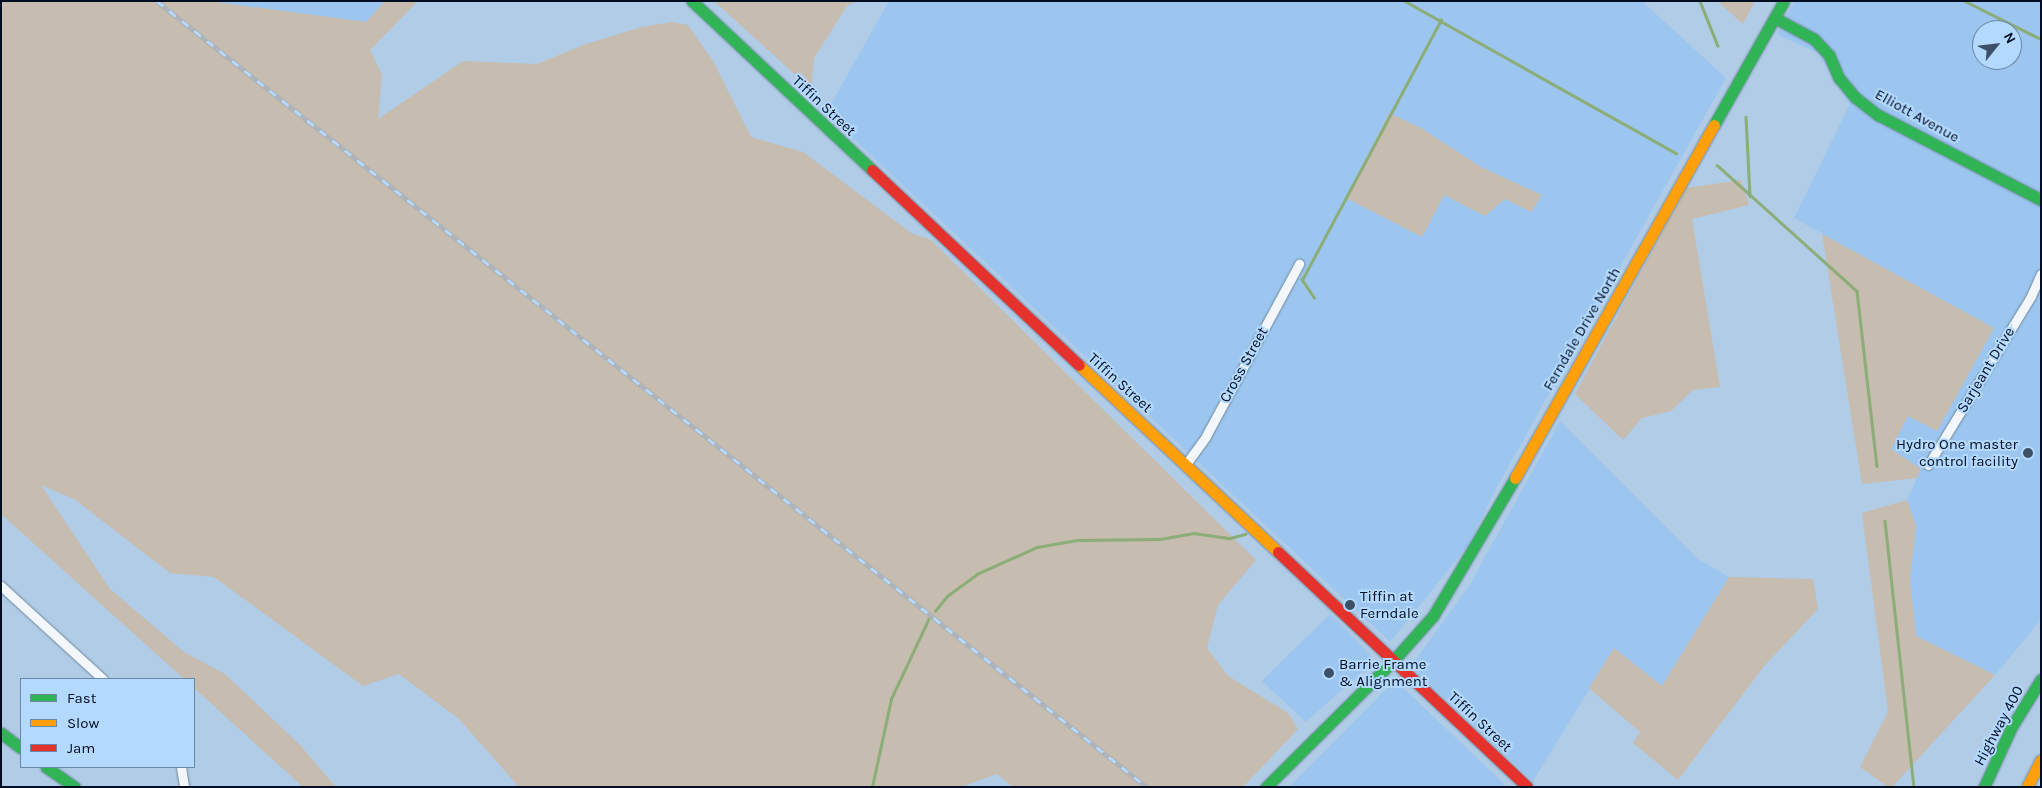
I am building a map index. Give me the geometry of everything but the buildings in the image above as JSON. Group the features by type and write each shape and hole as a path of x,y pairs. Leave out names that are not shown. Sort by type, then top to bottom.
{"main road":[{"name":"Tiffin Street","path":"692,1 974,265 1009,302 1186,464 1392,662 1527,787"},
{"name":"Ferndale Drive North","path":"1266,787 1392,662 1433,616 1464,567 1784,1"},
{"name":"Elliott Avenue","path":"1775,18 1814,39 1829,55 1839,78 1856,98 1878,115 2041,200"},
{"name":"Highway 400","path":"1984,787 2011,728 2041,679"},
{"path":"1,733 20,747"},
{"path":"2028,787 2041,760"},
{"path":"47,768 74,787"}],"street":[{"name":"Cross Street","path":"1186,464 1206,436 1299,264"},
{"name":"Sarjeant Drive","path":"1928,465 2031,296 2041,274"},
{"path":"1,586 102,678"},
{"path":"181,768 184,787"}],"shaded area":[{"path":"1,1 208,1 366,22 385,1 418,1 370,50 382,75 378,119 463,61 537,64 586,44 642,27 672,22 688,25 713,61 751,137 803,152 911,233 931,240 1256,560 1218,605 1207,648 1228,676 1288,713 1298,729 1243,787 1013,787 997,774 961,787 519,787 459,719 399,674 363,686 214,577 170,573 74,499 41,485 110,589 184,652 225,674 300,745 336,787 303,787 195,689 195,678 183,678 1,514"},
{"path":"208,1 385,1 366,22"},
{"path":"856,1 847,6 814,58 811,89 715,2"},
{"path":"889,1 1642,1 1726,78 1497,487 1468,546 1390,642 826,113"},
{"path":"1717,1 1755,1 1743,24"},
{"path":"1795,1 2041,1 2041,620 1995,675 1916,636 1910,579 1916,526 1907,500 1921,469 1891,449 1908,415 1937,430 1994,328 1794,218 1850,104 1819,54 1777,34"},
{"path":"1389,113 1421,128 1481,167 1542,195 1531,212 1505,199 1485,216 1444,195 1422,237 1346,198"},
{"path":"1741,180 1749,205 1692,219 1720,387 1693,390 1671,411 1642,418 1623,440 1575,394 1686,188"},
{"path":"1822,234 1994,328 1937,431 1908,416 1891,449 1921,469 1917,478 1862,484"},
{"path":"1560,421 1698,559 1729,577 1662,686 1614,649 1533,781 1411,666 1469,586"},
{"path":"1907,500 1916,526 1910,579 1916,636 1995,675 1892,787 1888,787 1860,767 1888,712 1862,513"},
{"path":"1729,577 1813,579 1818,609 1765,665 1678,780 1633,743 1640,732 1589,688 1614,648 1662,686"},
{"path":"1330,614 1370,654 1371,664 1306,722 1262,681"},
{"path":"1395,680 1497,777 1507,787 1289,787"}],"waterway":[{"path":"1405,1 1676,153"},
{"path":"1700,1 1718,46"},
{"path":"1965,1 2041,39"},
{"path":"1314,298 1302,280 1441,20"},
{"path":"1746,117 1750,196"},
{"path":"1717,165 1857,291 1877,466"},
{"path":"1885,521 1914,787"},
{"path":"935,611 947,596 977,574 1037,547 1078,540 1160,539 1193,533 1230,538 1245,534"},
{"path":"872,787 891,699 929,618"}],"railway":[{"path":"157,1 1147,787"}],"traffic: fast":[{"path":"692,1 872,170"},
{"path":"1714,125 1784,1"},
{"path":"1775,18 1814,39 1829,55 1839,78 1856,98 1878,115 2041,200"},
{"path":"1266,787 1392,662 1433,616 1515,478"},
{"path":"1984,787 2011,728 2041,679"},
{"path":"1,733 20,747"},
{"path":"47,768 75,787"}],"traffic: slow":[{"path":"1515,478 1714,125"},
{"path":"1079,365 1278,552"},
{"path":"2027,787 2041,760"}],"traffic: jam":[{"path":"872,170 1079,365"},
{"path":"1278,552 1527,787"}],"place":[{"name":"Hydro One master control facility","path":"2028,453"},
{"name":"Tiffin at Ferndale","path":"1350,605"},
{"name":"Barrie Frame & Alignment","path":"1329,673"}]}
